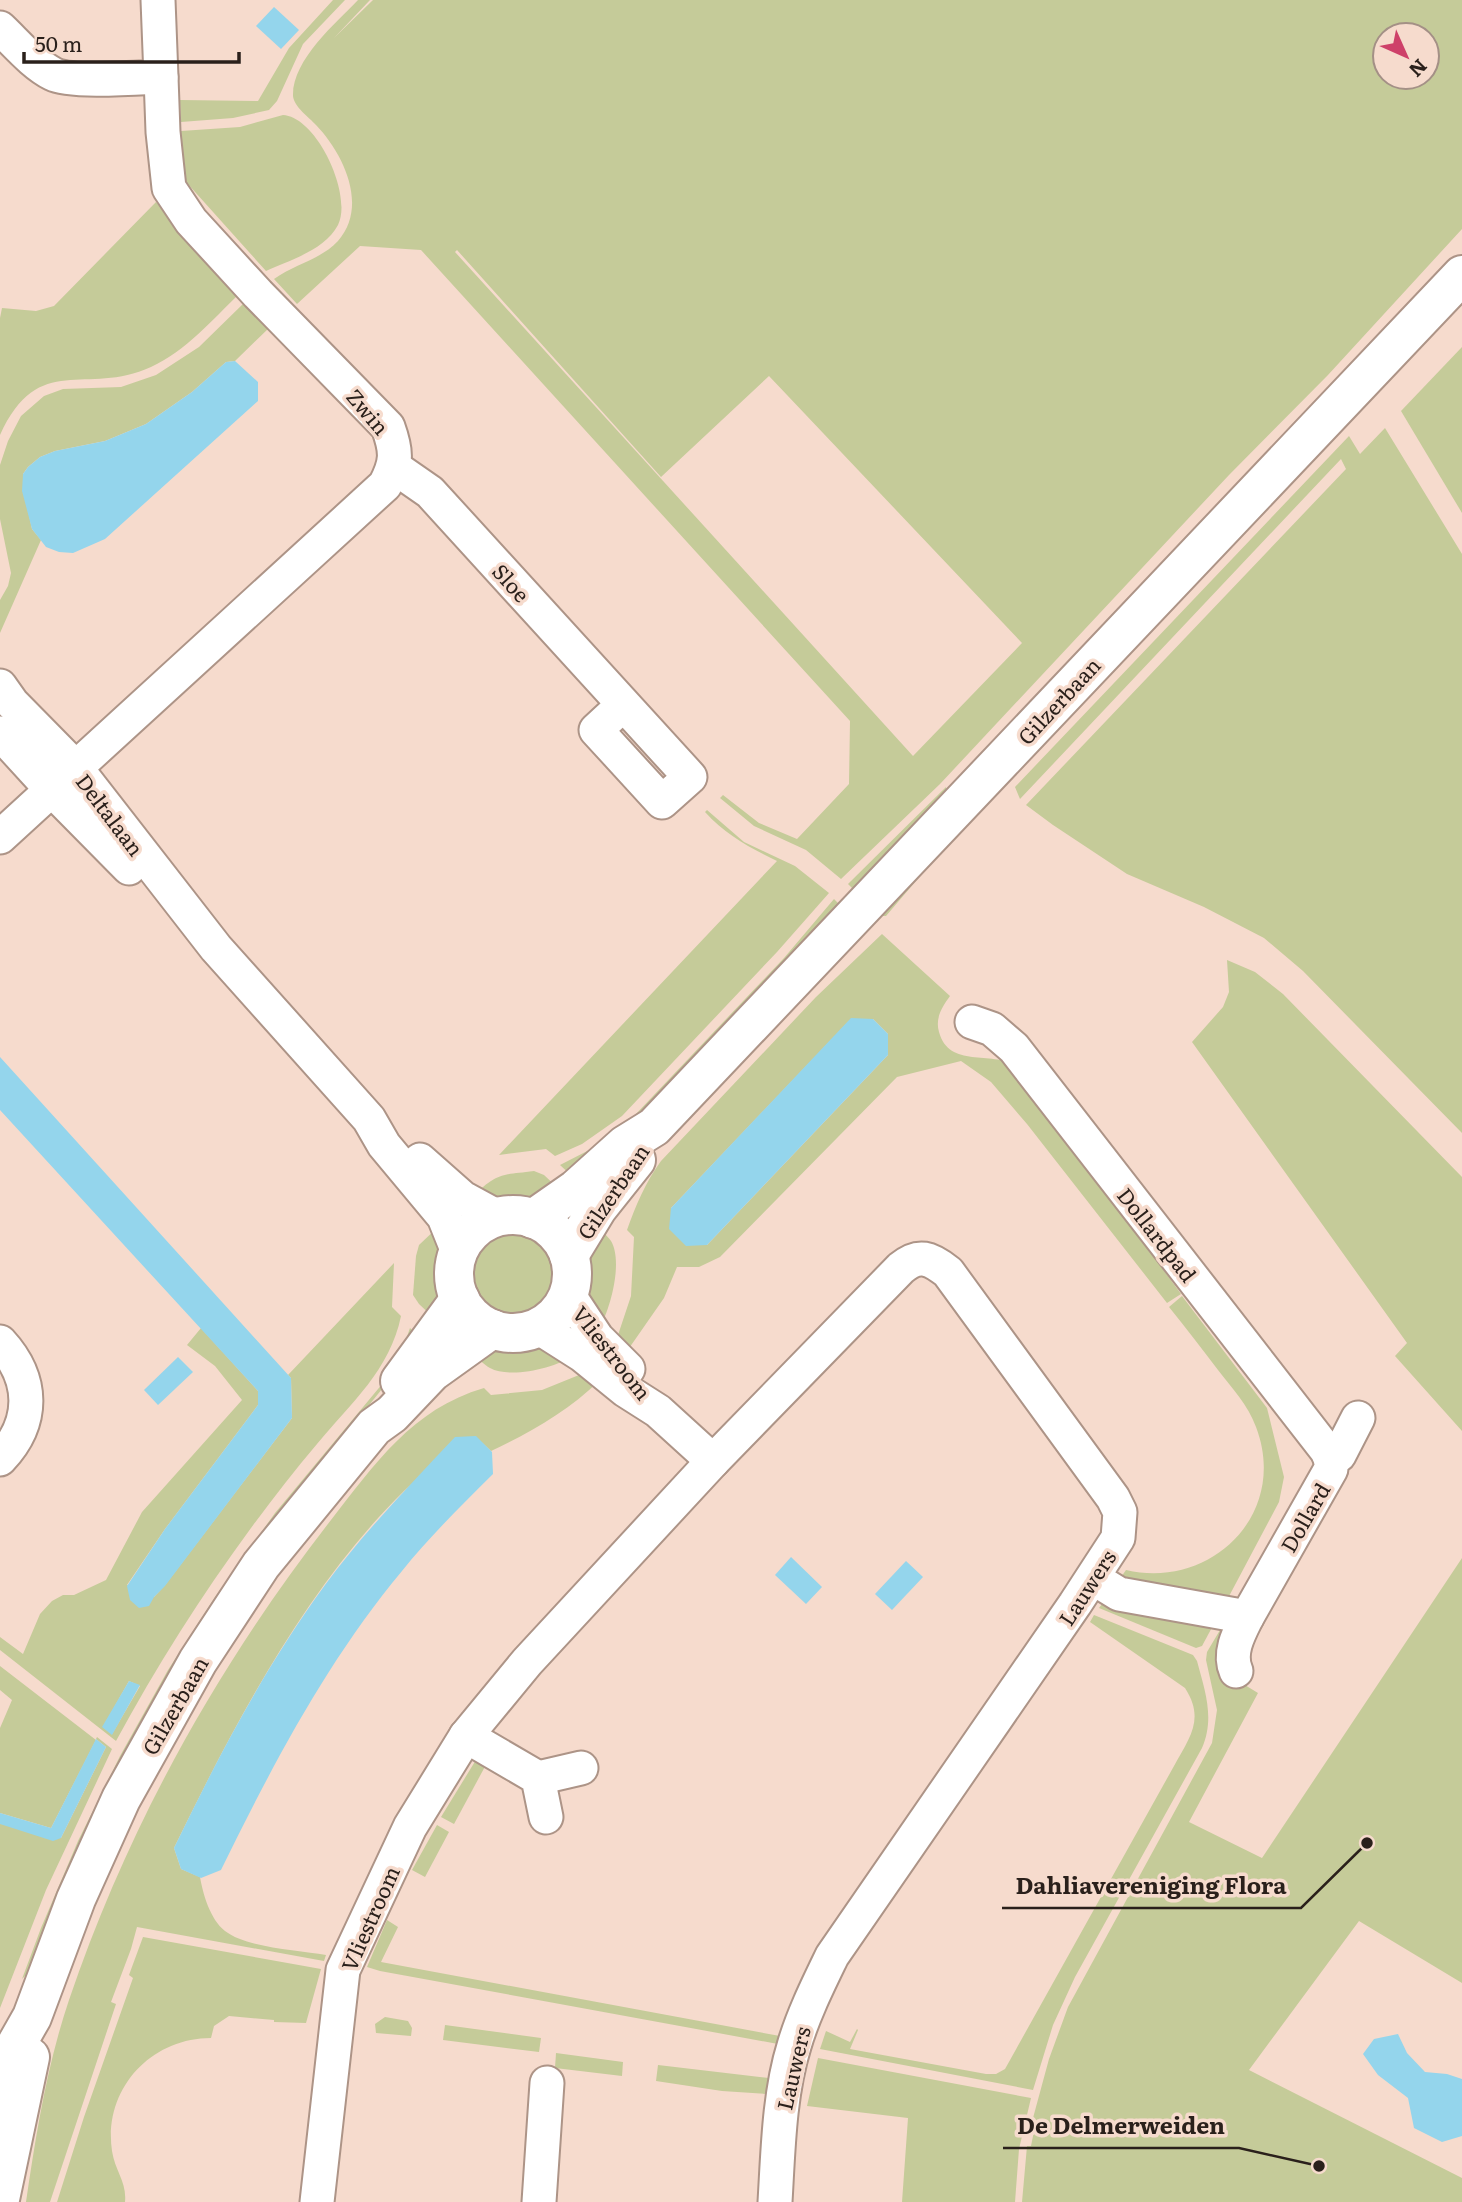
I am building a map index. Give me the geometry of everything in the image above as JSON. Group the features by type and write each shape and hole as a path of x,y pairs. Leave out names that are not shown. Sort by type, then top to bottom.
{"street":[{"name":"Zwin","path":"158,0 163,132 169,188 191,221 388,427 395,447 394,467"},
{"path":"0,27 41,67 56,76 161,78"},
{"name":"Gilzerbaan","path":"515,1218 576,1189 625,1145 654,1127 1462,275"},
{"path":"0,837 385,485 394,467"},
{"name":"Sloe","path":"394,467 430,492 623,705"},
{"name":"Deltalaan","path":"0,686 128,867 216,948 369,1119 384,1145 444,1216 458,1252"},
{"name":"Deltalaan","path":"0,733 64,779"},
{"name":"Dollardpad","path":"972,1022 992,1029 1014,1048 1320,1442 1331,1460"},
{"name":"Deltalaan","path":"369,1119 394,1136 463,1198 515,1218"},
{"name":"Gilzerbaan","path":"569,1255 597,1209 638,1158 654,1127"},
{"path":"515,1218 552,1230 569,1255 572,1270 568,1294 558,1312 538,1327 520,1333 492,1329 468,1312 460,1299 454,1268 458,1252 478,1226 515,1218"},
{"name":"Lauwers","path":"713,1461 901,1268 911,1259 923,1258 935,1261 948,1272 1120,1512 1118,1538 1093,1578 832,1956 809,2003 793,2048 779,2125 775,2202"},
{"name":"Vliestroom","path":"568,1294 597,1338 636,1377 658,1411"},
{"name":"Gilzerbaan","path":"374,1427 380,1406 418,1359 460,1299"},
{"name":"Vliestroom","path":"317,2202 343,1970 410,1827 466,1736 527,1662 713,1461 658,1411 625,1390 582,1355 538,1327"},
{"name":"Gilzerbaan","path":"0,2090 12,2052 32,2017 76,1899 121,1799 198,1661 261,1565 374,1427 391,1414 432,1372 492,1329"},
{"path":"0,1342 12,1355 24,1379 26,1413 12,1446 0,1459"},
{"name":"Dollard","path":"1236,1671 1233,1664 1237,1638 1247,1617 1331,1469 1331,1460 1339,1455 1358,1418"},
{"path":"1093,1578 1119,1594 1247,1617"},
{"path":"466,1736 538,1778 581,1768"},
{"path":"538,1778 546,1817"},
{"name":"Gilzerbaan","path":"0,2199 31,2056 32,2017"},
{"path":"539,2202 547,2083"}],"green space":[{"path":"333,0 345,0 303,44 277,101 269,110 233,118 181,122 180,100 258,101 289,48"},
{"path":"358,0 370,0 334,38 373,0 1462,0 1462,229 1328,375 1229,475 940,784 841,879 806,850 754,826 720,798 723,795 759,823 797,839 849,784 850,721 421,250 360,246 297,304 274,279 338,241 347,227 351,212 352,196 343,165 326,137 299,108 293,96 295,82 307,56","holes":["457,250 661,477 769,376 1022,643 913,756 455,252"]},
{"path":"283,115 296,119 319,143 336,178 341,195 341,212 338,225 325,241 316,248 266,271 187,183 181,164 181,131 240,127"},
{"path":"156,202 239,294 187,344 151,367 127,375 66,380 48,384 31,393 15,409 0,435 2,308 36,311 54,306"},
{"path":"245,302 269,328 235,361 226,362 192,392 146,424 105,441 55,451 40,457 28,467 23,474 26,501 32,529 41,540 0,633 0,600 8,586 11,573 0,519 0,465 8,441 21,416 44,396 63,389 121,387 156,375 199,347"},
{"path":"1462,347 1462,513 1401,411"},
{"path":"1385,428 1462,554 1462,1133 1303,971 1264,938 1204,907 1127,874 1026,805 1346,469 1341,459 1020,799 1015,787 1349,436 1360,454"},
{"path":"1331,434 1339,434 1014,777 1012,771"},
{"path":"946,787 947,796 854,890 848,884"},
{"path":"977,809 981,811 886,916 881,916"},
{"path":"707,810 744,842 795,866 829,893 622,1116 582,1144 555,1156 546,1149 499,1155 777,861 730,834 705,812"},
{"path":"834,899 840,905 755,998 575,1179 560,1165 597,1146 635,1115 784,958"},
{"path":"882,934 950,996 938,1022 944,1043 961,1055 1006,1061 1015,1066 1181,1294 1167,1303 1027,1124 991,1082 961,1061 897,1077 720,1257 699,1267 677,1267 664,1298 625,1354 617,1338 631,1296 634,1237 627,1230 646,1186 661,1161 816,997","holes":["851,1019 873,1019 888,1034 888,1055 707,1245 685,1243 672,1231 671,1208"]},
{"path":"1227,960 1255,972 1283,994 1462,1177 1462,1431 1395,1356 1407,1343 1192,1042 1223,1007 1229,992"},
{"path":"534,1171 544,1175 560,1190 508,1200 476,1193 502,1176"},
{"path":"595,1225 611,1241 616,1260 614,1284 600,1327 588,1276"},
{"path":"438,1227 440,1273 435,1319 413,1295 419,1245"},
{"path":"514,1231 539,1238 551,1250 558,1275 551,1300 539,1312 514,1319 489,1312 477,1300 470,1275 477,1250 489,1238"},
{"path":"394,1263 392,1307 401,1316 396,1335 379,1369 292,1475 232,1554 163,1659 116,1741 0,1650 0,1637 23,1654 40,1614 52,1601 63,1595 74,1595 106,1580 142,1512 242,1400 215,1366 187,1345 201,1328 258,1391 258,1405 165,1529 127,1585 154,1597 165,1585 292,1418 291,1378 288,1375","holes":["129,1681 140,1686 112,1734 103,1727"]},
{"path":"1182,1296 1267,1408 1284,1477 1279,1502 1227,1600 1119,1580 1126,1570 1158,1573 1187,1568 1214,1556 1236,1538 1252,1515 1262,1488 1263,1459 1256,1427 1239,1397 1169,1307"},
{"path":"410,1328 420,1338 357,1420 30,1971 22,1979 78,1841 120,1756 168,1670 215,1597 275,1513 383,1383 403,1348"},
{"path":"492,1348 544,1348 573,1356 532,1371 509,1372 490,1368 472,1353"},
{"path":"584,1373 599,1381 561,1412 491,1451 478,1439 412,1484 368,1529 335,1570 274,1660 221,1754 174,1848 181,1869 200,1877 211,1913 225,1931 259,1945 326,1955 324,1961 137,1927 111,2002 116,2004 50,2202 26,2202 54,2049 93,1935 148,1810 214,1690 251,1632 290,1575 363,1479 416,1424 459,1397 484,1388 491,1395 542,1390"},
{"path":"1462,1558 1462,1983 1359,1921 1249,2070 1462,2178 1462,2202 1022,2202 1027,2146 1031,2146 1034,2131 1030,2129 1049,2059 1068,2007 1212,1743 1217,1710 1206,1660 1207,1652 1223,1625 1235,1679 1258,1693 1189,1822 1262,1858"},
{"path":"1102,1604 1216,1620 1202,1646 1196,1648 1099,1608"},
{"path":"1094,1615 1193,1655 1206,1694 1208,1726 1202,1748 1075,1977 1053,2025 1033,2090 820,2049 826,2031 850,2042 857,2029 850,2049 986,2074 996,2074 1005,2069 1190,1737 1195,1719 1191,1699 1185,1688 1090,1622"},
{"path":"0,1666 96,1740 51,1828 0,1813 0,1728 12,1700 0,1690"},
{"path":"97,1737 112,1749 46,1890 0,2008 0,1818 61,1838 106,1747"},
{"path":"479,1755 488,1761 454,1824 441,1817"},
{"path":"437,1825 449,1832 425,1877 412,1870"},
{"path":"387,1920 398,1927 381,1962 780,2036 778,2044 367,1967"},
{"path":"143,1937 321,1969 306,2023 229,2016 214,2026 211,2038 189,2040 150,2058 123,2088 111,2129 112,2151 124,2188 125,2202 57,2202 133,1978 129,1975"},
{"path":"385,2017 408,2021 412,2028 411,2036 376,2033 375,2024"},
{"path":"445,2025 541,2038 539,2052 443,2040"},
{"path":"556,2053 623,2062 622,2076 555,2068"},
{"path":"818,2058 1031,2098 1019,2149 1015,2202 902,2202 908,2118 807,2106"},
{"path":"658,2065 769,2078 766,2094 722,2091 656,2081"}],"water":[{"path":"274,7 299,30 281,49 256,26"},
{"path":"235,361 258,382 258,401 105,539 73,553 46,547 32,529 22,491 23,474 28,467 40,457 55,451 105,441 146,424 192,392 226,362"},
{"path":"851,1018 873,1019 888,1034 888,1055 707,1245 686,1246 669,1229 671,1208"},
{"path":"0,1057 291,1378 292,1418 149,1606 139,1608 130,1600 127,1586 165,1529 258,1405 258,1391 0,1110"},
{"path":"178,1357 193,1372 158,1405 144,1390"},
{"path":"476,1436 492,1452 493,1474 413,1558 349,1641 302,1715 221,1870 201,1878 181,1869 174,1848 244,1713 303,1616 355,1546 455,1437"},
{"path":"791,1557 822,1587 806,1604 775,1575"},
{"path":"906,1561 923,1577 892,1610 875,1594"},
{"path":"129,1681 140,1685 112,1735 102,1727"},
{"path":"96,1739 106,1747 61,1838 53,1841 0,1824 0,1813 51,1828"},
{"path":"1398,2034 1407,2053 1425,2072 1447,2074 1462,2079 1462,2136 1442,2142 1414,2128 1408,2098 1378,2075 1363,2054 1374,2039"}],"place":[{"name":"Dahliavereniging Flora","path":"1367,1843"},
{"name":"De Delmerweiden","path":"1319,2166"}]}
